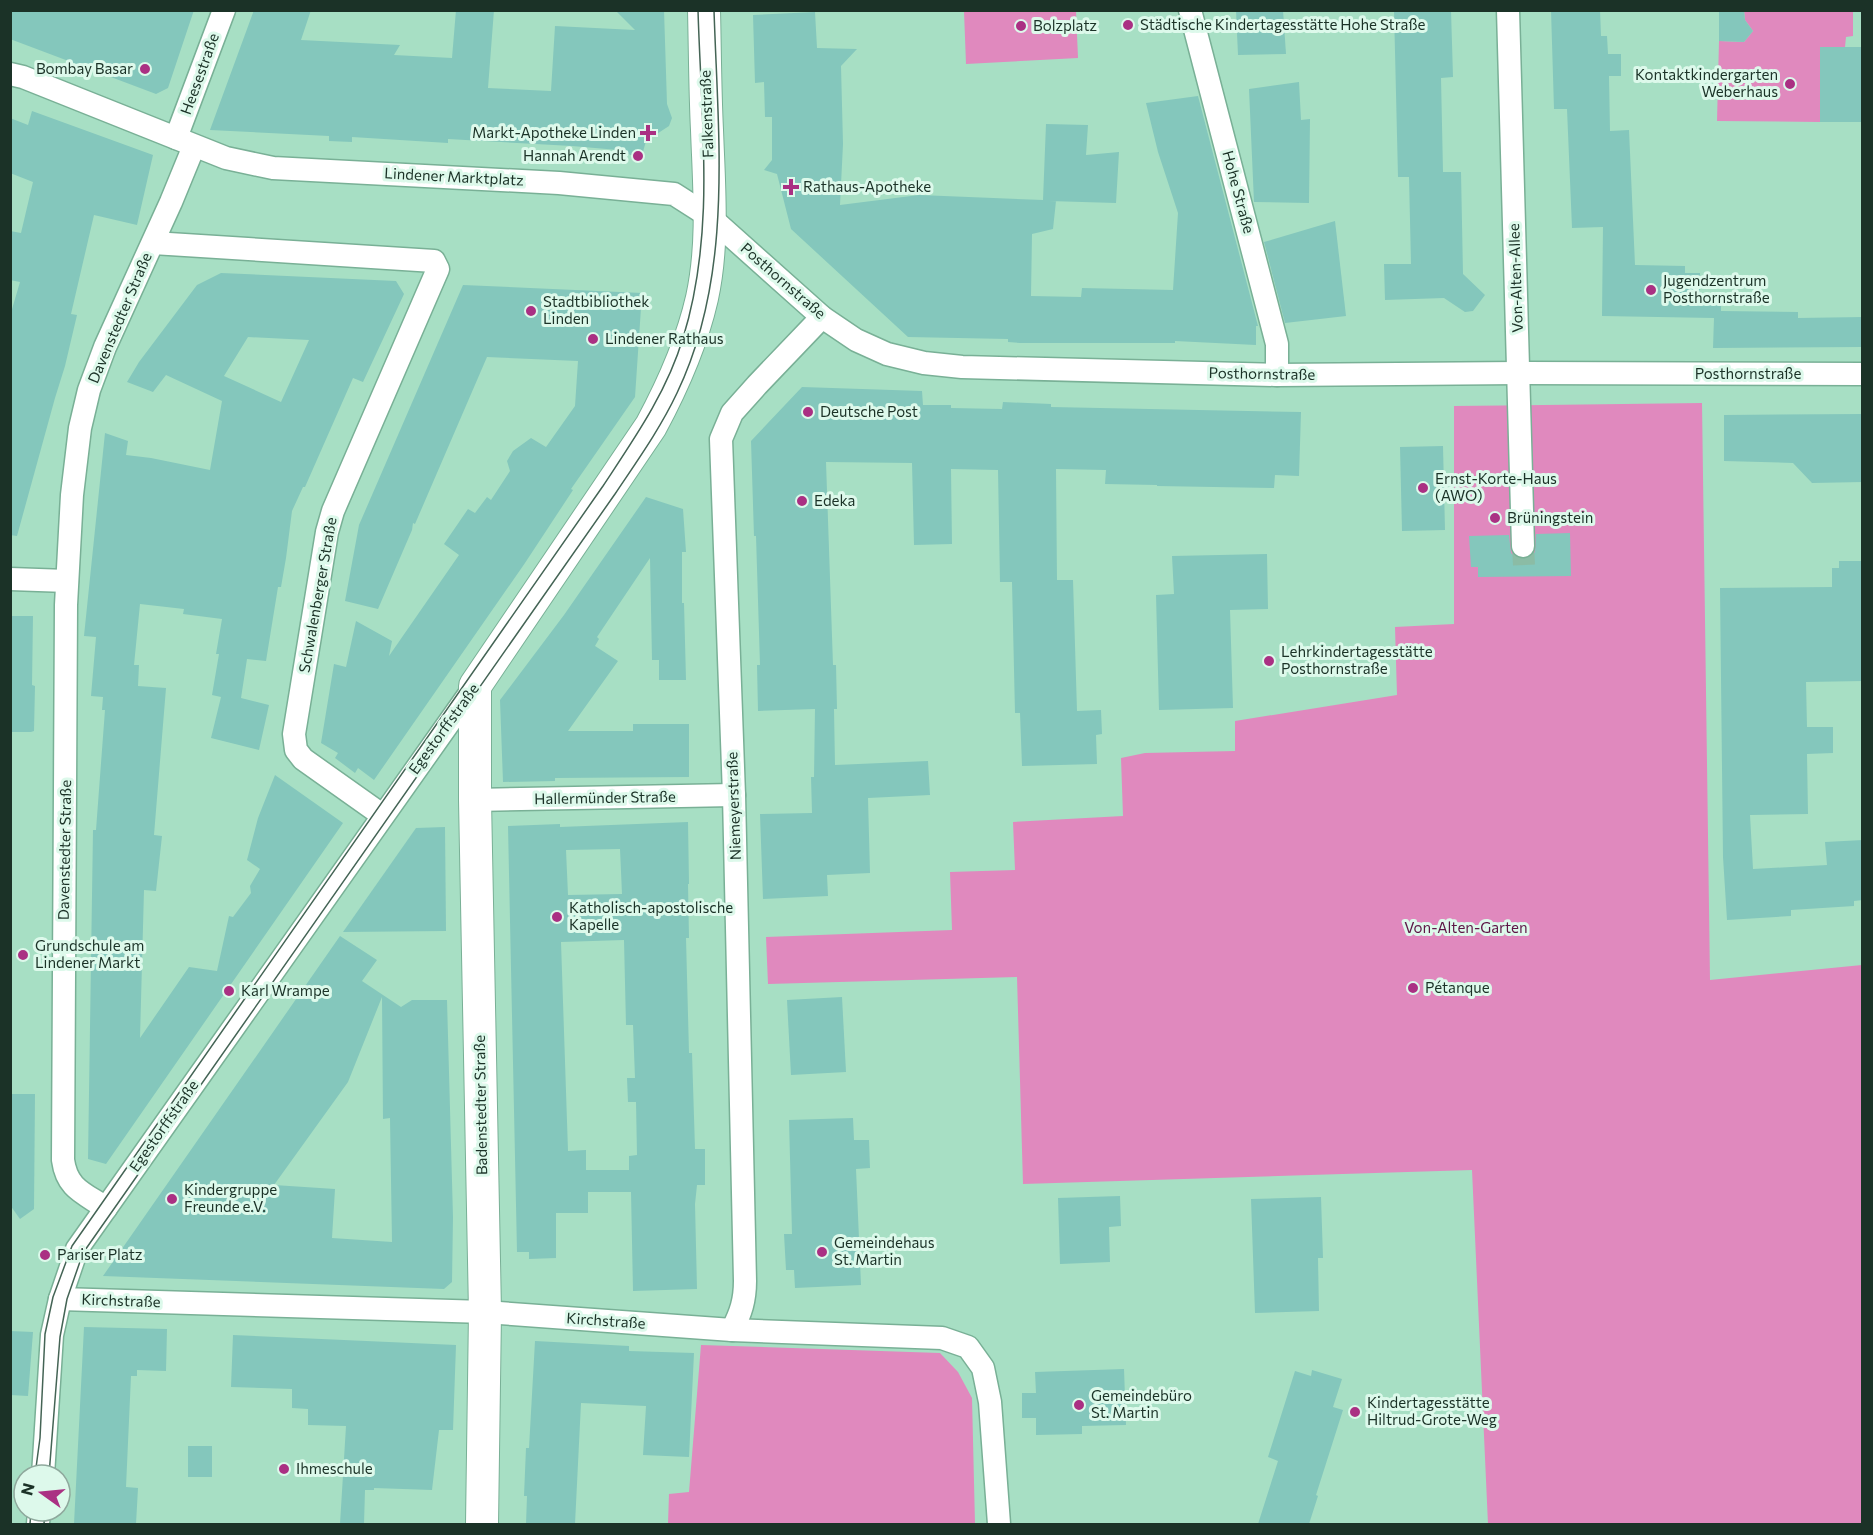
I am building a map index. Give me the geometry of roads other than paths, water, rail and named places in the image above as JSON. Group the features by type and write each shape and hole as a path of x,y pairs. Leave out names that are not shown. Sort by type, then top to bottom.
{"street":[{"name":"Heesestraße","path":"185,142 224,10"},
{"name":"Falkenstraße","path":"704,10 711,217"},
{"name":"Hohe Straße","path":"1190,10 1277,344 1277,375"},
{"name":"Von-Alten-Allee","path":"1508,10 1523,546"},
{"name":"Lindener Marktplatz","path":"10,74 23,76 226,158 273,168 559,183 675,194 711,217"},
{"path":"153,243 185,142"},
{"name":"Posthornstraße","path":"711,217 822,317 856,340 887,354 924,363 963,368 1277,375 1863,374"},
{"name":"Egestorffstraße","path":"106,1208 475,686 651,426 673,385 702,300 711,217"},
{"name":"Schwalenberger Straße","path":"153,243 434,261 438,269 333,511 327,532 294,734 296,750 303,759 382,815"},
{"name":"Davenstedter Straße","path":"106,1208 70,1184 64,1173 63,1160 68,581 72,495 80,428 87,399 105,347 153,243"},
{"name":"Niemeyerstraße","path":"732,1330 741,1314 745,1298 745,1281 734,795 721,439 732,413 822,317"},
{"path":"10,579 68,581"},
{"name":"Badenstedter Straße","path":"475,686 475,800 485,1312 482,1524"},
{"name":"Hallermünder Straße","path":"475,800 734,795"},
{"path":"44,1463 52,1335 60,1299 77,1249 106,1208"},
{"name":"Kirchstraße","path":"60,1299 485,1312 732,1330 942,1338 968,1347 983,1368 990,1402 999,1524"}],"tunnel":[{"path":"1523,546 1524,565"}],"tram line":[{"path":"37,1463 45,1334 53,1297 72,1246 603,486 649,415 668,377 683,338 700,257 704,175 698,10"},
{"path":"50,1463 60,1337 67,1299 83,1253 615,494 656,432 677,393 695,348 707,301 715,253 719,156 714,10"}],"place":[{"name":"Städtische Kindertagesstätte Hohe Straße","path":"1128,25"},
{"name":"Bolzplatz","path":"1021,26"},
{"name":"Bombay Basar","path":"145,69"},
{"name":"Kontaktkindergarten Weberhaus","path":"1790,84"},
{"name":"Markt-Apotheke Linden","path":"648,133"},
{"name":"Hannah Arendt","path":"638,156"},
{"name":"Rathaus-Apotheke","path":"791,187"},
{"name":"Jugendzentrum Posthornstraße","path":"1651,290"},
{"name":"Stadtbibliothek Linden","path":"531,311"},
{"name":"Lindener Rathaus","path":"593,339"},
{"name":"Deutsche Post","path":"808,412"},
{"name":"Ernst-Korte-Haus (AWO)","path":"1423,488"},
{"name":"Edeka","path":"802,501"},
{"name":"Brüningstein","path":"1495,518"},
{"name":"Lehrkindertagesstätte Posthornstraße","path":"1269,661"},
{"name":"Katholisch-apostolische Kapelle","path":"557,917"},
{"name":"Grundschule am Lindener Markt","path":"23,955"},
{"name":"Pétanque","path":"1413,988"},
{"name":"Karl Wrampe","path":"229,991"},
{"name":"Kindergruppe Freunde e.V.","path":"172,1199"},
{"name":"Gemeindehaus St. Martin","path":"822,1252"},
{"name":"Pariser Platz","path":"45,1255"},
{"name":"Gemeindebüro St. Martin","path":"1079,1405"},
{"name":"Kindertagesstätte Hiltrud-Grote-Weg","path":"1355,1412"},
{"name":"Ihmeschule","path":"284,1469"}],"park label":[{"name":"Von-Alten-Garten","path":"1466,928"}]}
